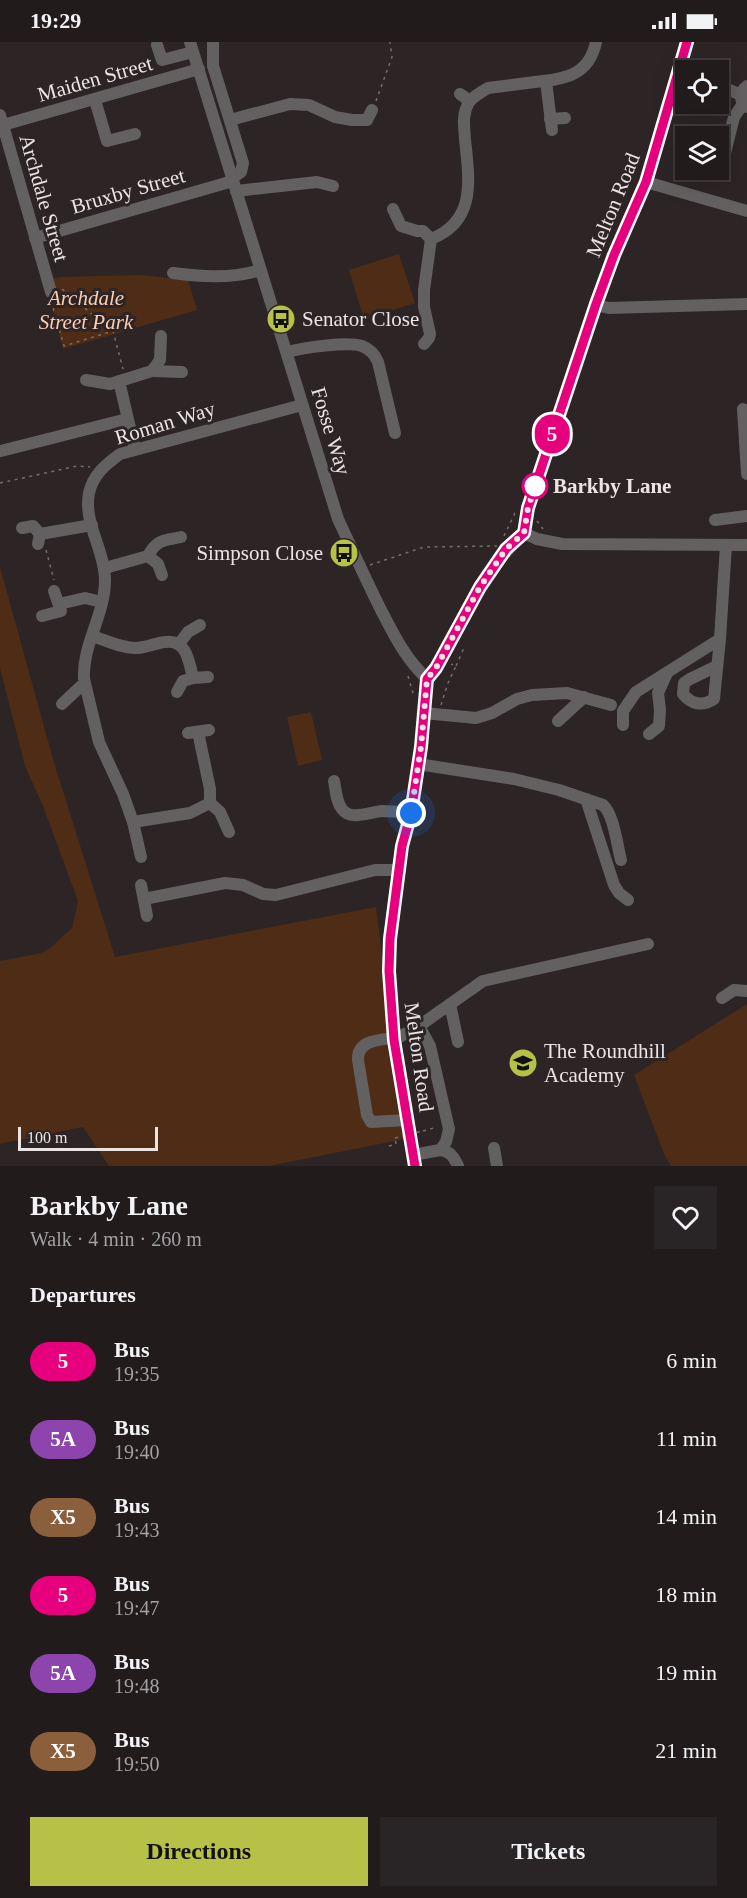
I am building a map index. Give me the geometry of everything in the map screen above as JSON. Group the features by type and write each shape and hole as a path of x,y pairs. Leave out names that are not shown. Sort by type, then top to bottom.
{"street":[{"path":"213,42 213,66 243,163 241,172 234,183"},
{"path":"428,240 444,234 457,222 462,214 468,191 465,98 488,88 565,78 577,72 590,58 596,42"},
{"name":"Melton Road","path":"682,60 687,42"},
{"path":"157,45 162,60 192,47"},
{"name":"Fosse Way","path":"192,47 338,519 402,650 412,665 427,679"},
{"name":"Maiden Street","path":"2,120 95,99 199,69"},
{"path":"546,81 551,124 565,118"},
{"name":"Melton Road","path":"414,1160 394,1039 389,971 390,939 402,846 411,813 427,679 442,657 480,587 506,549 524,533 528,508 596,304 614,255 646,182 675,85"},
{"path":"729,90 745,98 734,117 729,142"},
{"path":"95,99 107,141 135,134"},
{"path":"230,120 290,104 309,105 335,117 352,120 370,119"},
{"name":"Archdale Street","path":"2,120 51,292"},
{"name":"Bruxby Street","path":"34,238 234,183 317,182 333,186"},
{"path":"646,182 747,211"},
{"path":"393,209 401,226 417,231 428,240"},
{"path":"424,344 430,334 424,307 428,240"},
{"path":"173,273 221,276 249,274 260,270"},
{"path":"596,304 609,308 747,304"},
{"path":"149,372 160,360 161,336"},
{"path":"287,352 351,344 369,350 378,362 395,433"},
{"path":"86,380 118,381 149,372 182,372"},
{"path":"118,381 135,449"},
{"name":"Roman Way","path":"141,857 133,822 123,794 99,742 85,686 83,669 88,645 105,591 105,568 88,509 88,496 99,471 120,454 302,405"},
{"path":"729,408 745,409 747,474"},
{"path":"1,451 127,419"},
{"path":"715,520 747,516"},
{"path":"33,533 92,525"},
{"path":"524,533 537,539 562,544 747,545"},
{"path":"105,568 156,560 158,542 181,537"},
{"path":"717,666 726,544"},
{"path":"54,591 60,608"},
{"path":"42,616 85,598 102,602"},
{"path":"178,644 188,632 200,625"},
{"path":"92,636 136,648 174,642 186,653 184,683 208,677"},
{"path":"623,725 623,711 636,692 720,639"},
{"path":"649,734 658,726 660,710 658,693 667,672"},
{"path":"62,704 80,687 85,686"},
{"path":"424,713 476,718 492,713 517,699 532,695 567,693 611,705"},
{"path":"558,722 584,698"},
{"path":"198,732 210,789 210,803 220,813 229,832"},
{"path":"418,764 514,779 603,805 607,809 621,860"},
{"path":"334,781 338,803 342,810 349,814 361,815 382,811 411,813"},
{"path":"586,799 614,885 619,893 628,900"},
{"path":"133,822 184,814 210,803"},
{"path":"144,899 225,883 243,885 263,894 276,895 323,885 366,872 400,870"},
{"path":"141,885 147,916"},
{"path":"407,1120 371,1122 367,1115 358,1060 357,1052 361,1047 371,1041 394,1039 419,1026 483,981 648,944"},
{"path":"722,998 734,990 747,992"},
{"path":"450,1004 458,1042"},
{"path":"419,1026 430,1046 449,1129 449,1137 440,1150"},
{"path":"494,1148 497,1166"},
{"path":"414,1160 445,1150 453,1156 458,1166"}],"path":[{"path":"370,119 392,57 390,42"},
{"path":"47,277 113,332 118,381"},
{"path":"51,292 64,346 113,332"},
{"path":"0,483 83,465 99,471"},
{"path":"33,533 46,550 55,584 54,591"},
{"path":"361,569 424,547 500,546"},
{"path":"438,714 448,683 463,650 449,643"},
{"path":"442,657 456,666"},
{"path":"389,1146 396,1144 395,1138 432,1128"}],"green space":[{"path":"399,254 415,303 364,319 349,270"},
{"name":"Archdale Street Park","path":"142,275 188,280 197,310 63,349 45,280 60,277"},
{"path":"0,567 53,759 115,957 376,907 405,1139 269,1166 109,1166 83,1127 0,1144 0,961 42,953 50,948 72,928 78,901 43,806 25,766 0,668"},
{"path":"311,712 322,760 298,766 287,717"},
{"path":"747,1004 747,1166 671,1166 664,1154 634,1075"}],"bus line":[{"name":"5","path":"415,1166 394,1040 389,971 390,939 402,846 411,813 421,747 427,679 436,668 480,587 506,549 524,533 528,508 596,304 614,255 646,182 687,42"}],"place":[{"name":"Senator Close","path":"281,319"},
{"name":"Barkby Lane","path":"535,486"},
{"name":"Simpson Close","path":"344,553"},
{"name":"The Roundhill Academy","path":"523,1063"}],"route":[{"path":"411,813 421,747 427,679 436,668 480,587 506,549 524,533 528,508 535,486"}]}
